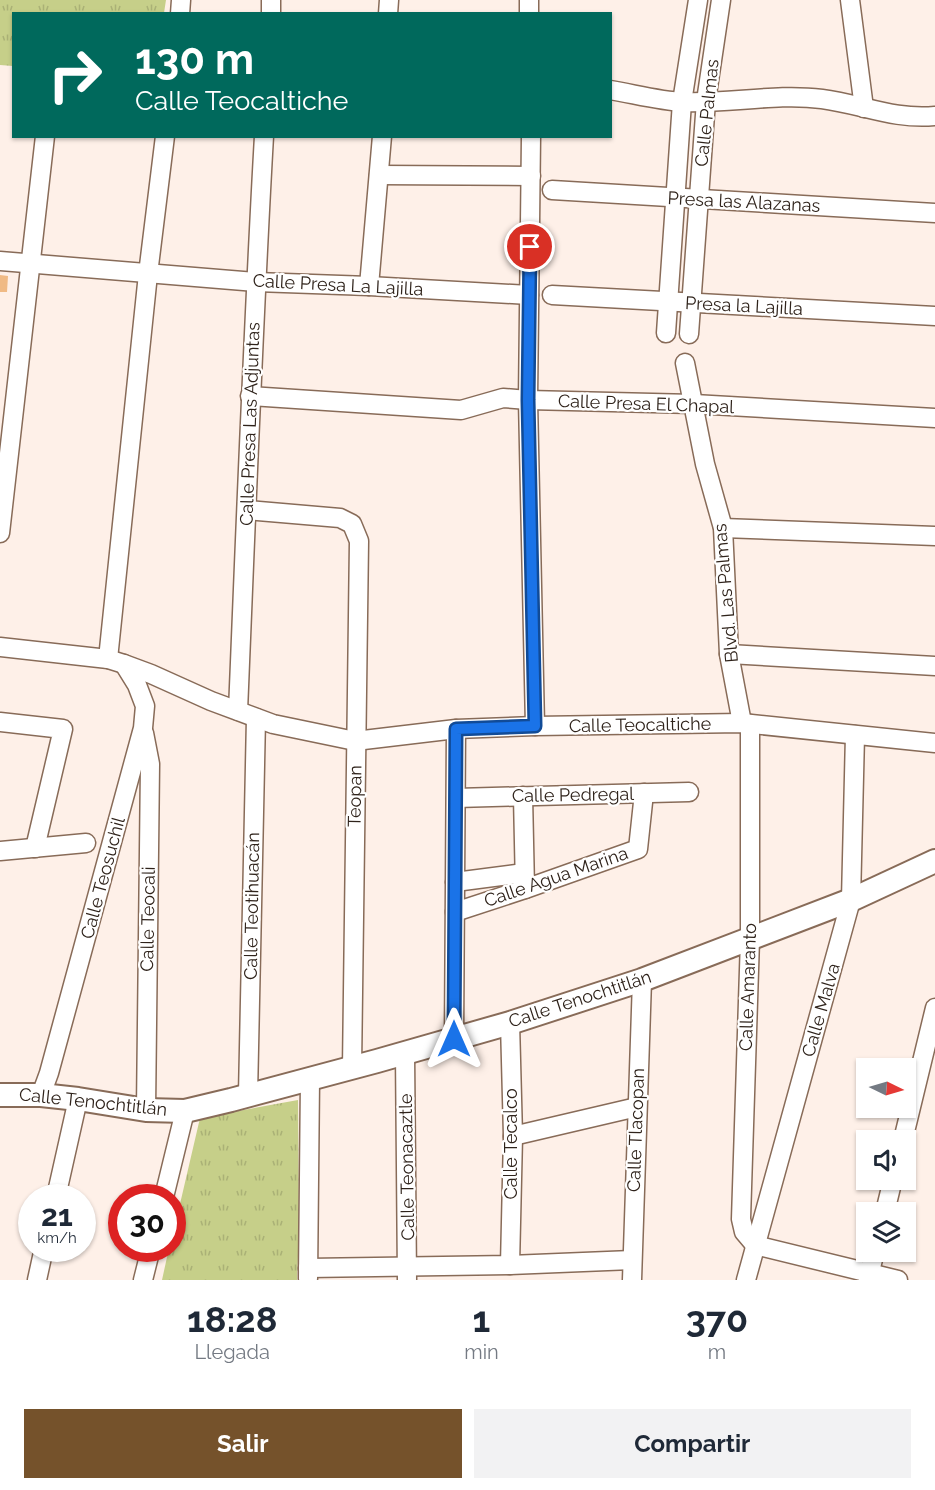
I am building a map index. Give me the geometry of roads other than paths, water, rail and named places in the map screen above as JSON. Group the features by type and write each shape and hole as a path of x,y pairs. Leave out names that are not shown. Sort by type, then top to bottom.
{"street":[{"name":"Calle Palmas","path":"666,333 682,102 698,0"},
{"name":"Calle Palmas","path":"689,334 706,101 721,0"},
{"path":"850,0 864,108"},
{"path":"612,90 682,102 792,97 823,99 908,117 935,116"},
{"path":"0,533 45,138"},
{"path":"116,662 148,274 165,138"},
{"name":"Calle Presa Las Adjuntas","path":"238,711 250,396 264,138"},
{"path":"369,286 382,138"},
{"path":"531,138 528,400 535,726"},
{"path":"379,175 531,176"},
{"name":"Presa las Alazanas","path":"552,190 935,213"},
{"name":"Calle Presa La Lajilla","path":"0,261 256,282 529,295"},
{"name":"Presa la Lajilla","path":"552,295 935,316"},
{"path":"685,363 694,404"},
{"name":"Calle Presa El Chapal","path":"250,396 461,410 503,398 694,404 935,418"},
{"name":"Blvd. Las Palmas","path":"694,404 705,464 723,528 729,654 746,724"},
{"name":"Teopan","path":"247,510 340,518 352,525 359,541 352,1068"},
{"path":"723,528 935,536"},
{"name":"Calle Teocaltiche","path":"0,647 116,662 273,724 355,741 456,729 746,724 935,743"},
{"path":"729,654 935,666"},
{"name":"Calle Teosuchil","path":"41,1095 49,1073 143,728 145,706 137,685 116,662"},
{"name":"Calle Teotihuacán","path":"248,1095 256,718"},
{"path":"0,723 63,729 36,848"},
{"name":"Calle Amaranto","path":"746,724 750,939 741,1219 744,1232 755,1245"},
{"name":"Calle Teocali","path":"143,728 150,764 146,1110"},
{"path":"454,1039 456,729"},
{"name":"Calle Malva","path":"746,1280 851,900 855,735"},
{"name":"Calle Pedregal","path":"456,798 689,792"},
{"name":"Calle Agua Marina","path":"455,912 525,881 638,849 644,794"},
{"path":"455,882 525,881 523,796"},
{"path":"0,851 86,843"},
{"name":"Calle Tenochtitlán","path":"0,1095 41,1095 146,1110 185,1111 352,1068 510,1023 642,980 851,900 935,861"},
{"name":"Calle Tlacopan","path":"632,1280 642,980"},
{"path":"905,1130 935,1008"},
{"name":"Calle Tecalco","path":"510,1023 513,1136 510,1266"},
{"name":"Calle Teonacaztle","path":"405,1053 408,1273"},
{"path":"310,1079 308,1274 408,1273 632,1260"},
{"path":"59,1184 78,1099"},
{"path":"513,1136 637,1107"},
{"path":"167,1184 185,1111"},
{"path":"755,1245 869,1277 898,1280"},
{"path":"37,1280 41,1262"},
{"path":"143,1280 148,1262"},
{"path":"869,1277 872,1262"}]}
